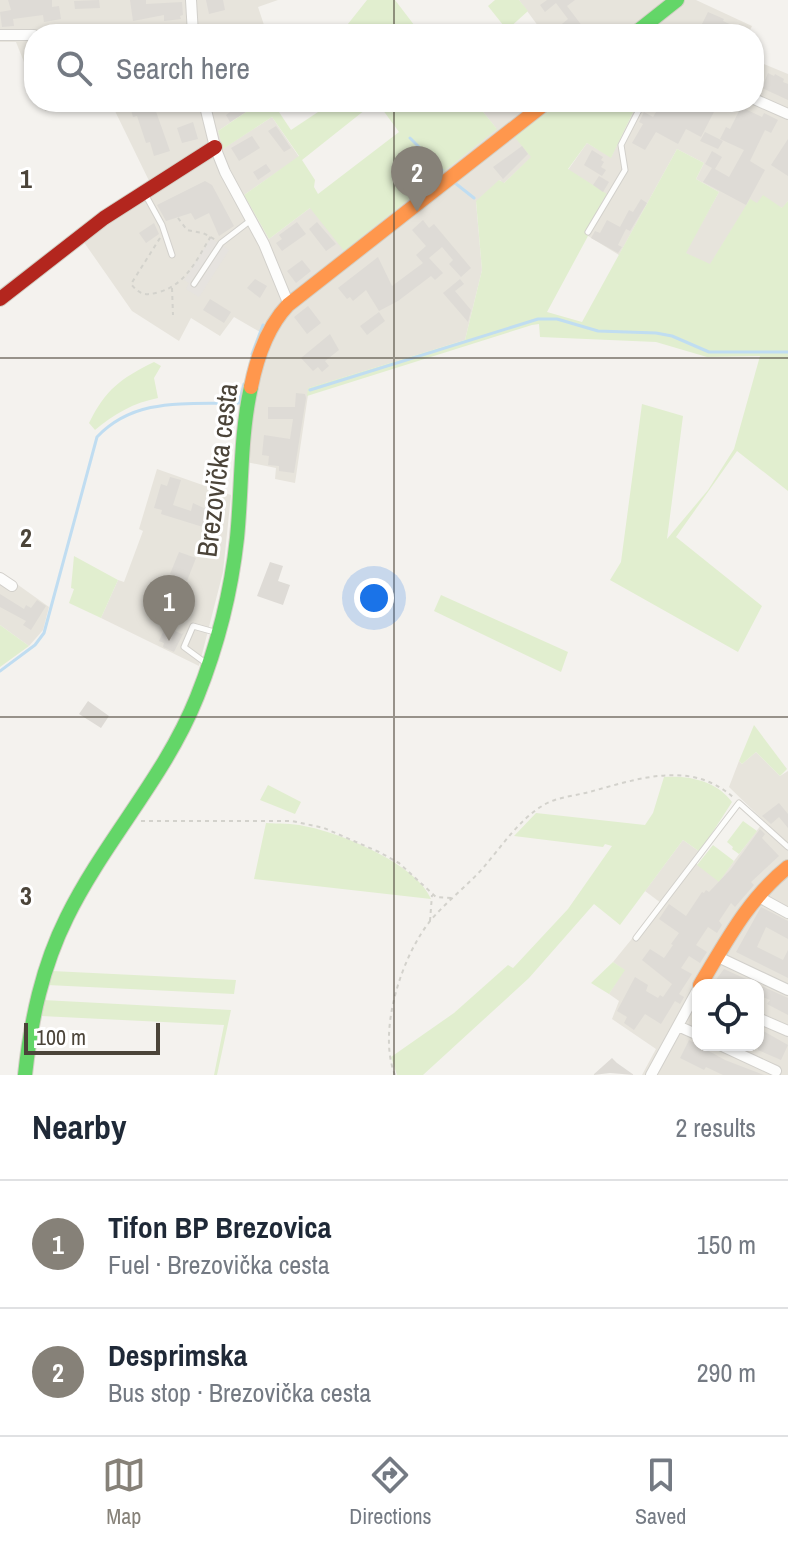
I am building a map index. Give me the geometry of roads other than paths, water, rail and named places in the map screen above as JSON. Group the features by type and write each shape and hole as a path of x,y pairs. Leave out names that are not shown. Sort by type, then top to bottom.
{"main road":[{"path":"647,24 677,0"},
{"name":"Brezovička cesta","path":"25,1075 33,1011 56,938 85,884 179,737 209,665 219,633 237,540 250,395 269,333 289,305 534,112"},
{"path":"0,299 44,262 143,190 215,147"},
{"path":"704,979 757,896 788,867"}],"street":[{"path":"191,0 192,24"},
{"path":"0,35 24,35"},
{"path":"764,103 788,114"},
{"path":"206,112 225,172 264,244 289,305"},
{"path":"0,578 12,586"},
{"path":"757,896 788,913"},
{"path":"718,957 788,990"},
{"path":"651,1075 692,1000"},
{"path":"764,1021 788,1031"},
{"path":"678,1026 692,1032"},
{"path":"733,1051 776,1071"}],"lane":[{"path":"588,232 625,170 621,145 638,112"},
{"path":"143,190 162,225 172,255"},
{"path":"194,284 221,243 251,220"},
{"path":"209,665 184,647 193,626 219,633"},
{"path":"636,938 739,803 788,847"}],"waterway":[{"path":"410,138 442,170"},
{"path":"455,183 474,198"},
{"path":"310,390 538,319 557,319 598,331 672,336 709,352 788,352"},
{"path":"252,354 263,325"},
{"path":"0,671 35,645 44,633 97,437 112,424 146,409 164,405 239,403 244,384"}],"place":[{"name":"Desprimska","path":"417,212"},
{"name":"Tifon BP Brezovica","path":"169,641"}]}
